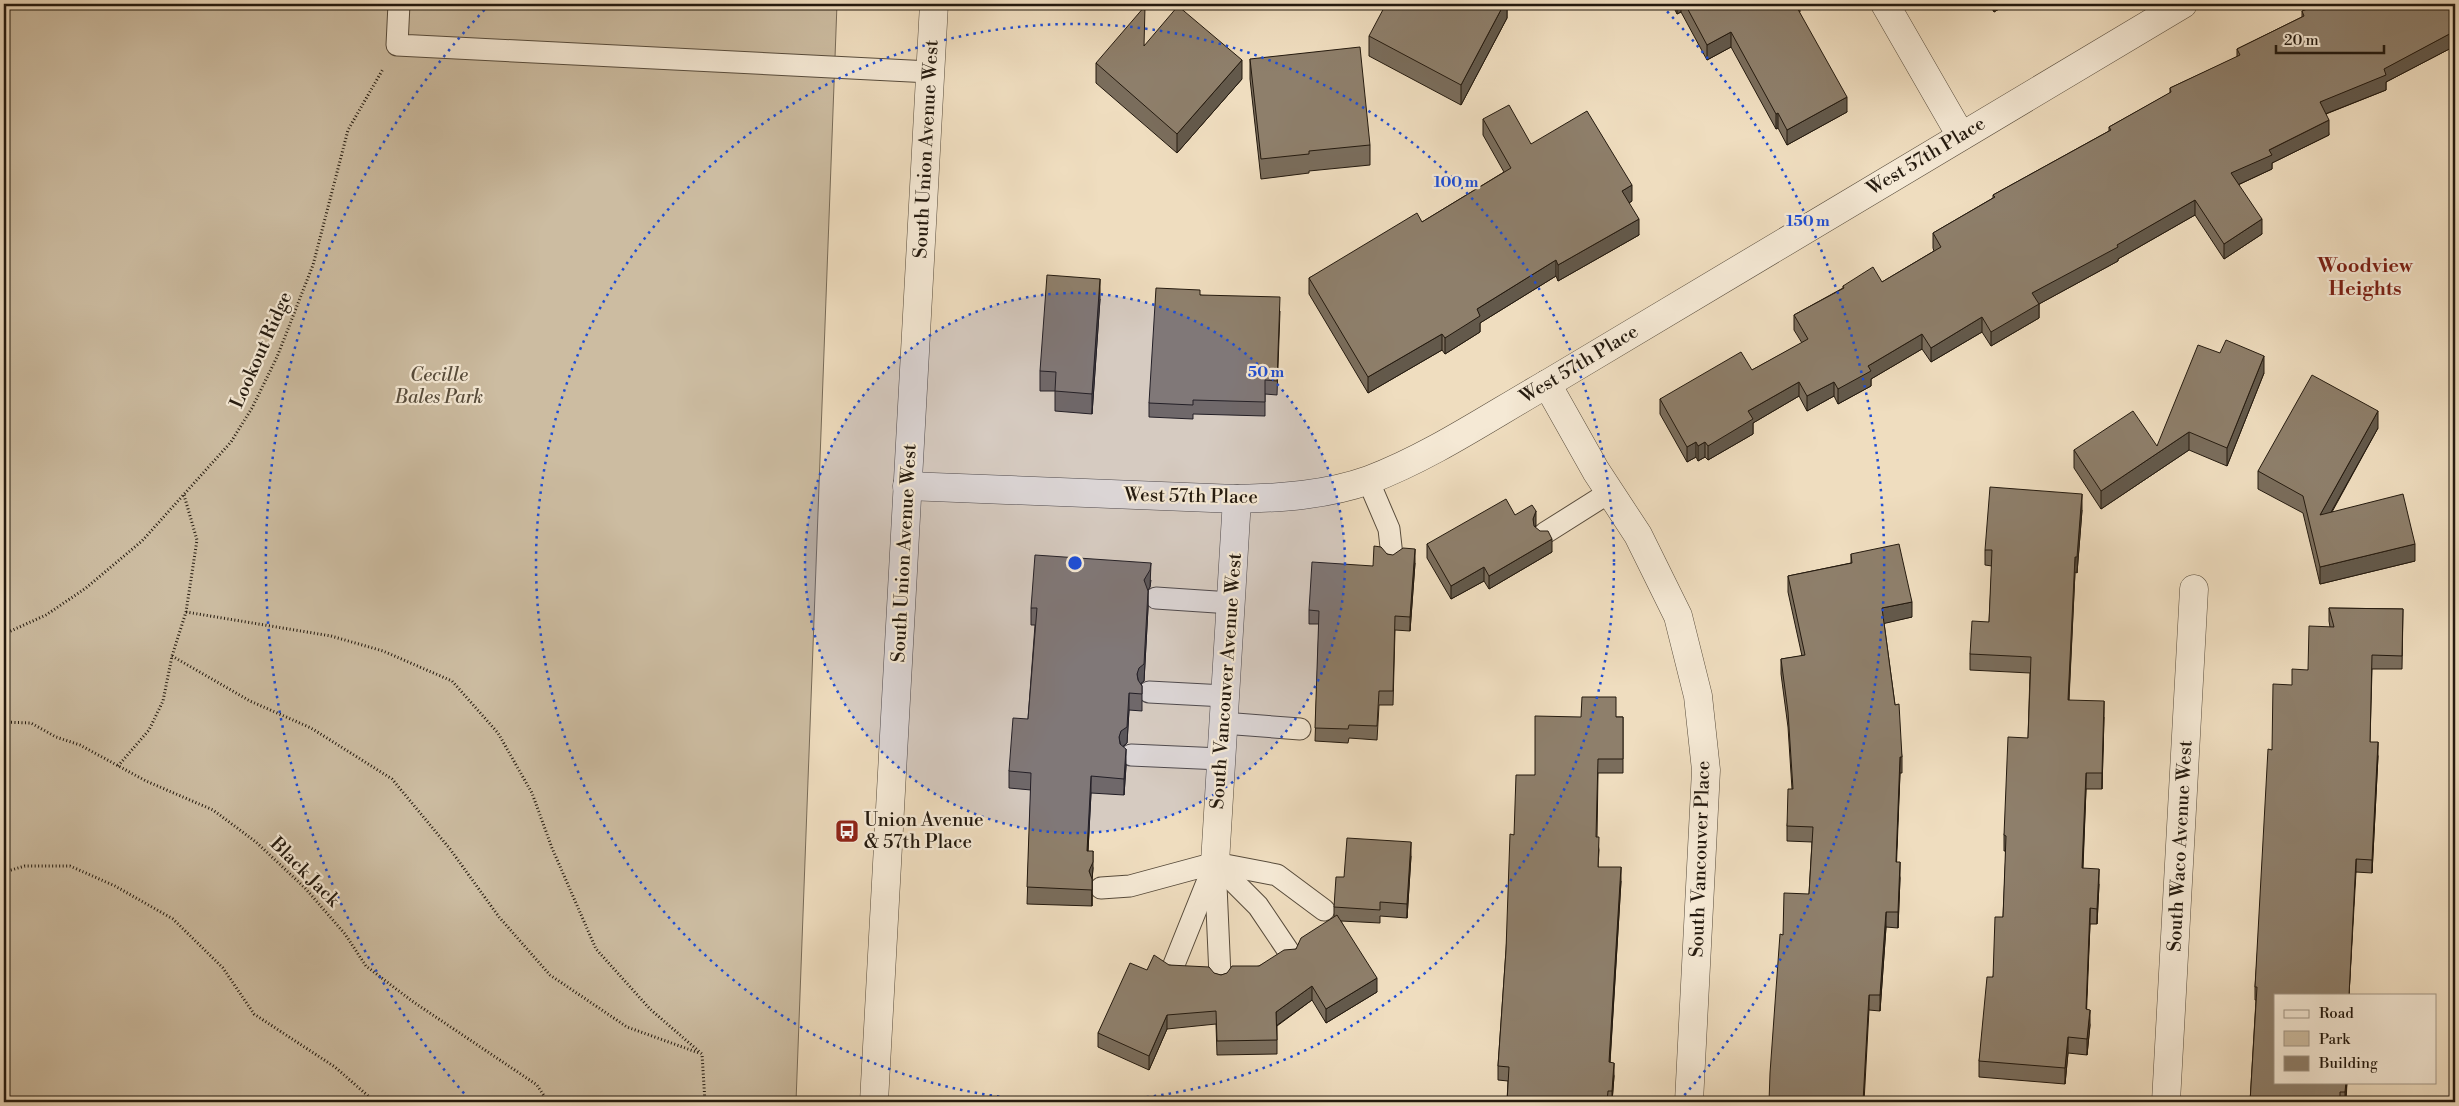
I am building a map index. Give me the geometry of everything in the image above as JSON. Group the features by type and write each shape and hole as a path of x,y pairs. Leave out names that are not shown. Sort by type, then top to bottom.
{"street":[{"name":"South Union Avenue West","path":"874,1102 934,4"},
{"path":"1884,4 1961,136"},
{"name":"West 57th Place","path":"908,486 1237,499 1281,498 1326,491 1368,480 1441,445 1547,384 2183,4"},
{"name":"South Vancouver Place","path":"1547,384 1610,492 1638,535 1678,616 1698,696 1706,770 1689,1102"},
{"name":"South Vancouver Avenue West","path":"1215,863 1237,499"},
{"name":"South Waco Avenue West","path":"2166,1102 2194,589"}],"lane":[{"path":"399,4 397,45 930,72"},
{"path":"1368,480 1389,529 1392,556"},
{"path":"1545,533 1610,492"},
{"path":"1156,598 1231,603"},
{"path":"1149,692 1300,729"},
{"path":"1131,755 1221,759"},
{"path":"1101,888 1130,886 1215,863 1277,875 1324,910"},
{"path":"1215,863 1258,906 1289,952"},
{"path":"1173,967 1215,863"},
{"path":"1215,863 1220,976"}],"path":[{"name":"Lookout Ridge","path":"4,634 46,615 86,588 142,541 230,442 252,408 277,357 313,265 348,130 397,45"},
{"path":"118,766 149,730 163,701 172,656 186,612 197,540 184,494"},
{"path":"186,612 331,636 383,651 452,681 498,733 532,793 552,848 596,949 650,1009 702,1054 705,1102"},
{"path":"172,656 250,700 311,728 392,779 450,850 498,917 550,975 627,1027 702,1054"},
{"name":"Black Jack","path":"4,722 31,723 213,810 256,842 305,888 345,934 366,966 412,1001 537,1085 548,1102"},
{"path":"4,872 25,866 70,866 115,886 173,919 223,968 254,1014 336,1067 375,1102"}],"green space":[{"name":"Cecille Bales Park","path":"4,4 837,4 796,1102 4,1102"}],"building":[{"path":"1386,4 1504,4 1461,85 1369,36"},
{"path":"1685,4 1795,4 1847,97 1787,130 1778,113 1776,114 1731,32 1707,45"},
{"path":"2321,4 2455,4 2455,31 2384,69 2386,75 2320,102 2329,120 2269,150 2272,155 2231,173 2262,219 2224,244 2195,200 2117,245 2118,247 2032,293 2039,304 1991,332 1982,317 1931,348 1922,334 1868,366 1871,371 1838,389 1834,382 1807,396 1799,382 1748,411 1753,419 1708,446 1705,442 1698,446 1696,442 1687,447 1660,399 1741,352 1752,370 1808,339 1794,315 1844,288 1843,286 1873,267 1882,282 1941,247 1933,233 1995,197 1993,195 2111,130 2109,127 2171,92 2170,88 2240,55 2237,49 2304,16 2302,11"},
{"path":"1145,6 1144,46 1178,6 1242,60 1177,134 1096,63"},
{"path":"1360,47 1370,145 1309,151 1309,154 1261,159 1250,59"},
{"path":"1509,105 1531,144 1587,111 1632,185 1622,191 1639,219 1558,265 1556,260 1477,309 1480,316 1445,338 1442,334 1368,377 1309,278 1417,213 1422,222 1511,168 1483,119"},
{"path":"1047,275 1100,279 1092,394 1055,391 1056,372 1040,371"},
{"path":"1156,288 1200,290 1200,295 1280,297 1277,381 1265,380 1265,402 1193,400 1193,405 1149,403"},
{"path":"2226,340 2264,356 2227,448 2189,432 2101,491 2074,450 2133,411 2157,446 2198,345 2220,353"},
{"path":"2312,375 2378,411 2320,515 2403,494 2415,544 2320,567 2303,496 2258,471"},
{"path":"1990,487 2082,494 2077,557 2075,557 2068,700 2104,701 2102,773 2086,773 2082,868 2099,869 2097,909 2090,908 2086,1009 2090,1010 2087,1039 2068,1037 2065,1068 1979,1061 1987,977 1993,977 1995,917 2003,917 2008,737 2028,738 2031,657 1970,654 1972,621 1989,622 1992,550 1985,550"},
{"path":"1506,499 1515,515 1532,505 1536,511 1533,519 1534,526 1540,531 1548,531 1552,539 1489,576 1484,567 1451,586 1427,544"},
{"path":"1899,544 1912,602 1882,608 1895,705 1899,704 1902,757 1900,757 1896,862 1900,862 1898,912 1886,912 1880,995 1869,995 1863,1102 1769,1102 1780,934 1783,935 1784,893 1809,894 1813,827 1787,826 1788,789 1793,789 1788,712 1781,659 1805,655 1788,576 1852,563 1851,554"},
{"path":"1374,546 1381,547 1387,554 1393,555 1403,548 1415,549 1410,617 1395,616 1393,691 1379,691 1377,726 1349,725 1348,729 1315,728 1319,611 1309,610 1312,562 1373,566"},
{"path":"1035,555 1151,563 1150,570 1144,580 1148,591 1144,664 1139,668 1137,674 1142,686 1142,694 1129,693 1127,727 1121,731 1119,737 1120,744 1126,749 1124,779 1091,776 1087,851 1093,851 1093,862 1089,871 1092,879 1092,890 1027,887 1031,773 1009,771 1013,718 1028,719 1037,608 1031,608"},
{"path":"2329,608 2403,609 2402,656 2372,655 2370,742 2378,742 2372,860 2356,859 2349,994 2274,994 2274,1084 2346,1084 2345,1092 2340,1092 2340,1102 2250,1102 2268,749 2272,750 2273,684 2292,685 2292,669 2308,670 2309,626 2334,627"},
{"path":"1582,697 1616,697 1616,717 1623,717 1623,759 1598,759 1596,837 1599,837 1598,867 1621,867 1609,1062 1614,1063 1612,1091 1608,1091 1607,1102 1507,1102 1509,1067 1498,1066 1506,950 1510,834 1514,835 1516,775 1535,775 1535,716 1581,717"},
{"path":"1347,838 1411,842 1407,904 1380,902 1380,910 1334,907 1336,877 1344,877"},
{"path":"1337,915 1377,978 1326,1009 1312,986 1276,1012 1277,1040 1217,1041 1216,1011 1167,1015 1149,1056 1098,1033 1130,963 1147,970 1154,955 1169,965 1209,967 1214,973 1221,975 1227,973 1232,966 1259,966 1284,950 1296,949 1301,938"}],"place":[{"name":"Union Avenue & 57th Place","path":"847,831"}],"district":[{"name":"Woodview Heights","path":"2365,278"}]}
